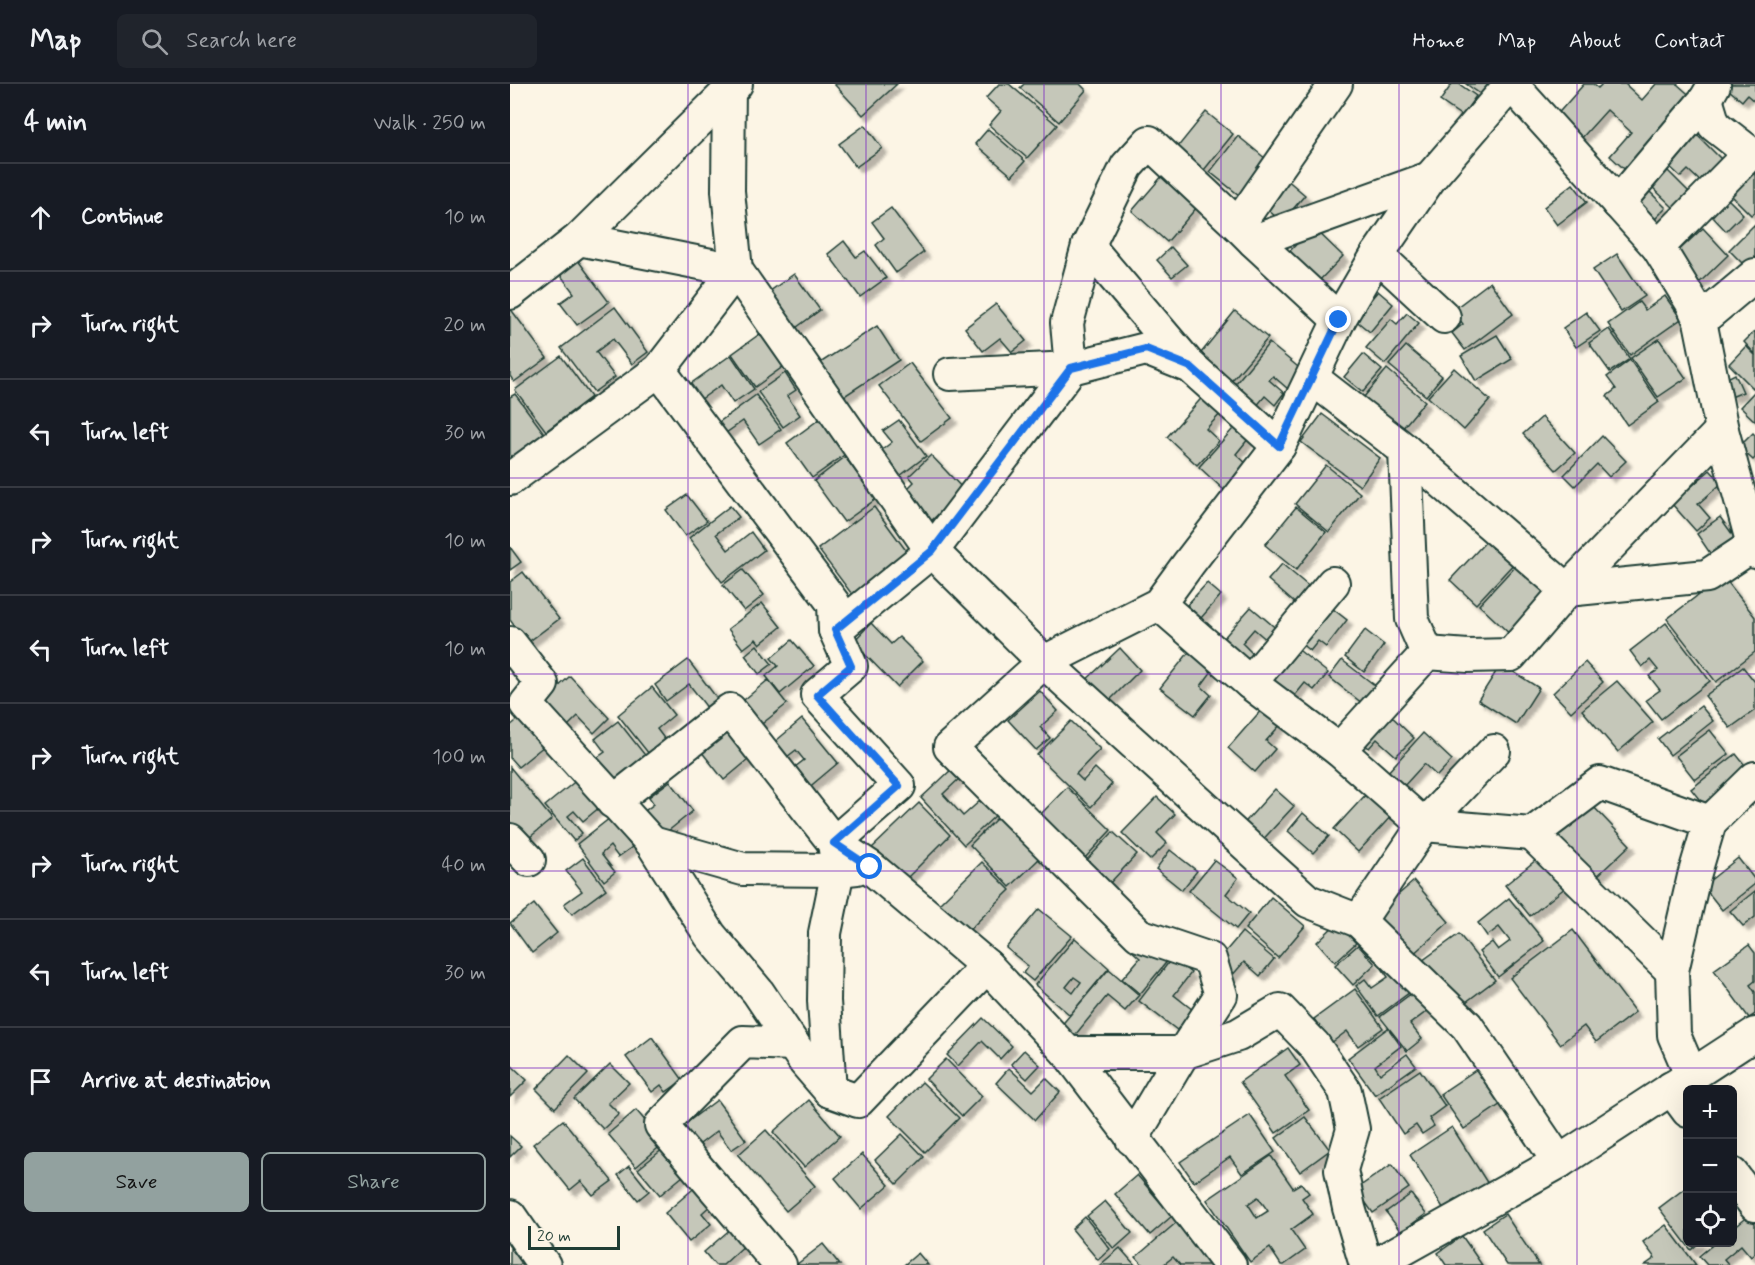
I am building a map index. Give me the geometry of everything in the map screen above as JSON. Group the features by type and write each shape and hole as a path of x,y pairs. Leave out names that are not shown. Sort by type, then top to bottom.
{"street":[{"path":"1246,233 1336,84"},
{"path":"1132,1138 1221,994 1210,959 1139,935 950,747 1044,662 1159,604 1279,446 1339,320 1377,255 1430,178 1511,84 1658,247 1692,303 1700,321 1722,430 1755,544 1755,552"},
{"path":"510,293 579,239 732,86"},
{"path":"732,86 728,191 736,270 932,551 1044,662 1308,901 1359,921 1467,1026 1559,1162"},
{"path":"1618,203 1711,91"},
{"path":"1658,247 1753,150 1714,125 1711,91"},
{"path":"835,630 932,551 1071,368 1067,323 1088,246 1127,166 1149,142 1339,320"},
{"path":"1246,233 1430,178"},
{"path":"579,239 736,270"},
{"path":"1088,246 1191,367 1279,446"},
{"path":"1377,255 1444,317"},
{"path":"510,479 658,370 736,270"},
{"path":"1700,321 1755,275"},
{"path":"950,374 1071,368 1146,349 1191,367"},
{"path":"658,370 834,604 835,630 851,666 817,695 899,786 836,856 825,933 824,1001 830,1091"},
{"path":"1311,378 1405,450 1568,590 1707,576 1755,544"},
{"path":"1428,652 1468,656 1511,655 1568,590 1722,430"},
{"path":"1405,450 1412,619 1428,652"},
{"path":"1250,683 1333,583"},
{"path":"1159,604 1250,683 1339,750 1424,825 1532,834 1671,970"},
{"path":"510,643 542,684 526,704 652,843 710,935 758,992 805,1062 830,1091 858,1101 987,966"},
{"path":"1339,750 1428,652"},
{"path":"613,802 730,710 836,856"},
{"path":"1359,921 1424,825 1494,751"},
{"path":"1683,1086 1674,1035 1671,970 1691,887 1710,822 1755,778"},
{"path":"1532,834 1600,783 1710,822"},
{"path":"652,843 743,869 836,856 870,867 987,966 1068,1053 1230,1265"},
{"path":"1068,1053 1183,1053 1238,1035 1280,1010 1314,1045 1346,1090 1353,1129 1341,1170 1349,1208 1366,1265"},
{"path":"1693,1085 1755,1034"},
{"path":"780,1265 661,1125 743,1042 793,1044"},
{"path":"1375,1265 1683,1093"},
{"path":"1737,1181 1755,1205"},
{"path":"510,1216 544,1265"}],"building":[{"path":"834,84 897,84 863,115"},
{"path":"999,84 1009,84 1057,125 1027,158 989,125 1001,111 986,98"},
{"path":"1024,84 1080,84 1086,90 1059,122 1020,88"},
{"path":"1452,84 1459,84 1476,96 1462,116 1440,101"},
{"path":"1466,84 1489,84 1482,95"},
{"path":"1584,84 1593,84 1598,88 1602,84 1625,84 1642,100 1656,84 1677,84 1695,100 1633,177 1610,156 1631,132 1607,110 1579,141 1554,118"},
{"path":"1722,84 1755,84 1755,102 1747,95 1742,101"},
{"path":"1206,112 1233,134 1200,175 1172,154"},
{"path":"865,125 882,148 856,167 839,144"},
{"path":"988,129 1025,161 1012,176 975,144"},
{"path":"1697,135 1723,161 1702,183 1688,170 1681,177 1668,165"},
{"path":"1238,136 1272,164 1244,199 1210,172"},
{"path":"1755,153 1755,212 1751,215 1722,186"},
{"path":"1666,169 1690,193 1675,209 1650,185"},
{"path":"1163,175 1198,206 1167,242 1132,211"},
{"path":"1285,178 1305,195 1282,222 1261,204"},
{"path":"1573,184 1587,202 1557,225 1544,207"},
{"path":"1646,188 1666,208 1652,222 1633,202"},
{"path":"1726,197 1743,214 1726,231 1710,214"},
{"path":"891,208 924,252 896,273 876,245 884,238 872,222"},
{"path":"1755,224 1755,262 1748,269 1729,250"},
{"path":"1313,227 1343,256 1317,283 1287,254"},
{"path":"1703,228 1728,255 1698,284 1672,257"},
{"path":"844,241 856,257 865,251 886,278 860,297 828,254"},
{"path":"1171,247 1187,265 1172,277 1157,260"},
{"path":"1617,254 1645,296 1621,312 1593,270"},
{"path":"574,255 609,302 577,325 560,303 574,293 556,269"},
{"path":"794,274 820,310 793,330 766,294"},
{"path":"1490,282 1513,314 1465,350 1452,333 1463,324 1453,310"},
{"path":"1378,291 1393,304 1370,332 1354,319"},
{"path":"1665,296 1681,319 1630,355 1608,324 1639,302 1645,310"},
{"path":"996,304 1026,341 1012,352 1000,338 983,351 965,328"},
{"path":"615,307 648,352 632,364 613,339 596,352 615,377 594,392 561,348"},
{"path":"510,308 547,358 514,382 510,376"},
{"path":"1235,311 1268,338 1228,385 1197,358"},
{"path":"1586,312 1600,331 1576,347 1563,328"},
{"path":"1407,313 1419,323 1385,364 1366,348 1391,319 1397,324"},
{"path":"877,326 899,360 843,397 820,363"},
{"path":"1609,329 1630,359 1610,372 1589,343"},
{"path":"1755,331 1755,354 1744,342"},
{"path":"761,333 784,366 755,387 732,354"},
{"path":"1497,335 1512,359 1476,381 1461,356"},
{"path":"1659,339 1686,378 1658,397 1631,358"},
{"path":"1269,343 1303,371 1288,389 1273,376 1269,380 1284,393 1275,405 1265,396 1255,408 1231,389"},
{"path":"1406,346 1442,376 1426,396 1389,365"},
{"path":"1746,346 1755,355 1755,385 1753,388 1729,364"},
{"path":"1363,354 1382,370 1363,392 1344,377"},
{"path":"731,355 754,389 733,403 721,385 697,402 686,387"},
{"path":"561,356 591,397 546,431 515,390"},
{"path":"1630,360 1659,402 1627,425 1607,396 1616,389 1607,377"},
{"path":"910,363 952,418 921,441 879,386"},
{"path":"1454,368 1490,400 1464,430 1428,397"},
{"path":"1387,369 1425,401 1397,435 1359,403"},
{"path":"785,373 796,390 787,396 800,415 783,427 758,392"},
{"path":"1735,374 1743,392 1731,397 1723,380"},
{"path":"1755,391 1755,421 1740,407"},
{"path":"1206,393 1224,410 1206,429 1219,441 1197,465 1167,437"},
{"path":"515,394 544,433 510,458 510,397"},
{"path":"756,395 781,429 759,444 743,421 723,435 715,425"},
{"path":"1322,414 1380,458 1360,486 1301,442"},
{"path":"1542,417 1575,453 1556,470 1523,434"},
{"path":"821,418 847,453 812,478 787,443"},
{"path":"899,420 926,456 892,482 873,457 892,442 883,431"},
{"path":"1240,421 1253,433 1236,454 1248,465 1225,491 1199,467"},
{"path":"1753,433 1755,435 1755,458 1753,460 1739,447"},
{"path":"1602,436 1626,461 1609,477 1597,464 1575,486 1564,475"},
{"path":"931,455 964,490 931,521 904,492 914,482 909,476"},
{"path":"845,457 876,499 844,522 814,481"},
{"path":"1326,465 1360,493 1329,532 1295,504"},
{"path":"1710,470 1722,483 1698,504 1710,518 1696,531 1672,504"},
{"path":"687,495 707,521 685,536 666,510"},
{"path":"730,506 739,517 716,534 728,550 751,532 764,550 722,582 689,538"},
{"path":"874,507 913,560 857,601 818,549"},
{"path":"1296,507 1326,532 1296,570 1265,545"},
{"path":"1720,517 1740,545 1716,562 1697,534"},
{"path":"1491,536 1517,560 1476,604 1450,580"},
{"path":"510,547 521,562 510,570"},
{"path":"1282,564 1313,590 1299,607 1268,580"},
{"path":"1517,564 1553,598 1514,638 1479,605"},
{"path":"743,570 764,595 744,611 723,585"},
{"path":"523,572 559,619 527,643 510,620 510,582"},
{"path":"1723,576 1755,617 1755,652 1716,682 1667,619"},
{"path":"1207,583 1221,595 1201,618 1187,605"},
{"path":"1324,602 1347,620 1326,647 1318,641 1310,651 1295,639"},
{"path":"762,603 781,627 760,644 756,639 743,649 728,629"},
{"path":"1251,607 1279,631 1269,642 1254,629 1242,643 1253,654 1245,662 1221,641"},
{"path":"871,623 891,644 899,637 923,661 897,687 853,642"},
{"path":"1666,623 1710,681 1661,719 1646,700 1660,690 1649,676 1658,670 1650,660 1642,667 1630,651"},
{"path":"1365,630 1384,645 1364,672 1345,657"},
{"path":"792,640 814,666 780,694 766,676 778,666 771,658"},
{"path":"1291,644 1328,673 1314,690 1305,683 1292,699 1265,678"},
{"path":"757,645 772,664 759,674 745,655"},
{"path":"1120,648 1140,670 1105,705 1083,683"},
{"path":"1189,652 1212,671 1201,686 1211,695 1195,715 1160,688"},
{"path":"688,660 719,701 708,709 689,684 666,701 655,685"},
{"path":"1342,660 1381,690 1367,707 1329,677"},
{"path":"1585,662 1603,682 1571,712 1553,693"},
{"path":"1501,664 1539,688 1516,724 1478,700"},
{"path":"1743,667 1755,682 1755,710 1730,728 1705,696"},
{"path":"570,676 609,718 594,733 578,716 563,731 539,705"},
{"path":"768,680 787,704 758,727 739,704"},
{"path":"1617,681 1653,722 1618,752 1582,710"},
{"path":"652,687 674,715 657,729 666,741 649,754 618,715"},
{"path":"1040,691 1058,711 1040,727 1050,738 1036,750 1008,720"},
{"path":"1701,706 1713,721 1670,755 1658,739"},
{"path":"1263,708 1281,724 1266,741 1275,749 1255,772 1228,748"},
{"path":"1385,710 1414,738 1396,756 1377,739 1369,748 1358,738"},
{"path":"521,717 544,746 518,767 510,758 510,726"},
{"path":"802,719 838,763 807,789 791,770 804,760 796,750 783,760 771,745"},
{"path":"618,721 648,759 611,787 591,762 605,752 595,739"},
{"path":"727,721 754,755 724,780 697,746"},
{"path":"1071,721 1100,749 1076,774 1083,781 1095,768 1112,784 1091,807 1037,755"},
{"path":"1710,730 1729,754 1695,780 1676,756"},
{"path":"1423,733 1452,760 1437,776 1424,764 1403,787 1387,773"},
{"path":"1736,754 1748,769 1703,804 1691,789"},
{"path":"510,767 552,819 524,842 510,825"},
{"path":"953,768 961,777 943,794 963,816 982,799 996,815 964,845 921,798"},
{"path":"578,779 600,807 583,821 574,811 568,816 582,833 574,841 545,806"},
{"path":"670,781 693,811 657,840 638,816 654,804 649,797"},
{"path":"1067,787 1111,830 1084,859 1039,816"},
{"path":"1275,789 1294,806 1256,847 1238,830"},
{"path":"1369,791 1394,813 1358,852 1334,829"},
{"path":"1157,797 1175,814 1157,833 1167,843 1150,860 1122,833"},
{"path":"919,803 950,835 904,881 872,848"},
{"path":"1591,804 1630,845 1593,880 1554,839"},
{"path":"1303,813 1329,836 1313,853 1288,831"},
{"path":"999,816 1040,858 1010,887 970,845"},
{"path":"610,818 632,847 618,857 610,846 601,854 615,872 604,881 577,844"},
{"path":"1113,832 1137,854 1109,884 1086,861"},
{"path":"1170,850 1197,871 1182,890 1156,869"},
{"path":"1541,856 1566,887 1530,916 1505,885"},
{"path":"583,858 606,889 572,914 564,904 582,891 566,871"},
{"path":"1738,858 1755,880 1755,884 1722,910 1703,886"},
{"path":"1214,860 1238,878 1226,894 1249,913 1236,929 1189,891"},
{"path":"982,862 1010,890 965,934 938,905"},
{"path":"1414,881 1449,922 1411,956 1375,915"},
{"path":"1755,891 1755,917 1743,926 1730,911"},
{"path":"1271,897 1305,926 1278,958 1245,929"},
{"path":"1509,898 1544,941 1498,977 1479,952 1492,942 1498,950 1510,941 1499,927 1487,936 1478,923"},
{"path":"534,904 557,933 532,953 510,923"},
{"path":"1039,909 1072,936 1033,981 1023,973 1028,966 1006,948"},
{"path":"1337,923 1356,943 1335,962 1317,942"},
{"path":"1573,930 1635,1012 1596,1042 1584,1026 1560,1044 1510,978"},
{"path":"1242,932 1274,959 1260,976 1244,962 1230,978 1214,965"},
{"path":"1459,934 1495,980 1458,1008 1422,961"},
{"path":"1144,937 1169,959 1140,994 1122,979 1140,958 1132,951"},
{"path":"1075,938 1109,968 1070,1015 1035,985","holes":["1074,977 1081,982 1073,993 1066,987"]},
{"path":"1358,945 1375,964 1353,985 1335,965"},
{"path":"1749,945 1755,953 1755,981 1750,985 1755,992 1755,1014 1749,1018 1714,970"},
{"path":"1395,957 1418,986 1378,1016 1356,986 1365,979 1372,988 1388,977 1381,967"},
{"path":"1172,958 1191,973 1174,995 1193,1010 1177,1030 1139,1001"},
{"path":"1109,969 1139,995 1125,1011 1107,996 1067,1045 1054,1034"},
{"path":"1420,987 1434,1006 1410,1024 1422,1039 1407,1051 1380,1017"},
{"path":"1355,989 1383,1028 1358,1046 1347,1031 1331,1043 1314,1019"},
{"path":"983,1018 1012,1046 1000,1059 982,1041 958,1066 947,1055"},
{"path":"1388,1028 1401,1046 1375,1066 1380,1074 1407,1054 1416,1066 1375,1095 1348,1058"},
{"path":"652,1037 683,1080 666,1092 661,1085 652,1092 626,1057"},
{"path":"1288,1048 1300,1065 1285,1076 1309,1110 1276,1133 1240,1082"},
{"path":"1024,1050 1040,1065 1027,1079 1011,1064"},
{"path":"569,1055 588,1074 555,1108 536,1089"},
{"path":"946,1059 982,1096 962,1116 926,1079"},
{"path":"510,1064 527,1080 510,1097"},
{"path":"610,1064 629,1083 608,1103 619,1114 603,1129 574,1099"},
{"path":"1480,1067 1504,1102 1464,1129 1440,1094"},
{"path":"1009,1068 1033,1091 1046,1078 1060,1092 1035,1120 996,1083"},
{"path":"1420,1070 1445,1106 1429,1118 1434,1126 1422,1134 1416,1125 1403,1134 1379,1098"},
{"path":"922,1082 959,1118 925,1152 889,1116"},
{"path":"717,1100 746,1140 731,1150 717,1131 696,1147 681,1127"},
{"path":"809,1100 840,1136 804,1167 773,1132"},
{"path":"636,1110 664,1143 636,1167 608,1134"},
{"path":"1250,1115 1275,1152 1242,1174 1230,1157 1194,1182 1180,1162"},
{"path":"1305,1117 1330,1150 1300,1172 1276,1138"},
{"path":"563,1120 612,1181 593,1195 581,1181 570,1190 533,1144"},
{"path":"1452,1127 1488,1184 1445,1211 1410,1155"},
{"path":"766,1130 815,1186 786,1211 738,1155"},
{"path":"902,1134 924,1157 897,1184 875,1160"},
{"path":"510,1136 521,1146 510,1157"},
{"path":"668,1145 689,1171 660,1195 638,1169"},
{"path":"862,1154 889,1185 861,1209 835,1178"},
{"path":"1271,1156 1293,1188 1301,1183 1309,1193 1302,1198 1313,1214 1291,1230 1305,1250 1284,1265 1281,1265 1270,1248 1250,1262 1207,1200","holes":["1258,1197 1268,1211 1257,1218 1248,1204"]},
{"path":"1392,1164 1409,1188 1373,1213 1356,1189"},
{"path":"629,1166 649,1191 638,1200 618,1175"},
{"path":"1137,1175 1172,1216 1150,1235 1115,1194"},
{"path":"699,1184 714,1202 702,1213 711,1224 689,1242 665,1213"},
{"path":"1683,1190 1683,1240 1659,1208"},
{"path":"1411,1194 1426,1214 1401,1232 1386,1212"},
{"path":"1105,1201 1132,1233 1114,1249 1087,1216"},
{"path":"1505,1214 1539,1265 1507,1265 1483,1229"},
{"path":"1749,1215 1755,1223 1755,1253 1751,1257 1741,1245 1724,1259 1729,1265 1707,1265 1699,1256 1710,1247 1737,1247 1737,1225"},
{"path":"1085,1217 1110,1249 1098,1260 1072,1229"},
{"path":"1177,1222 1214,1264 1180,1265 1173,1257 1163,1265 1143,1265 1136,1257"},
{"path":"1666,1225 1696,1265 1645,1265 1655,1258 1643,1242"},
{"path":"733,1227 747,1243 723,1265 715,1265 704,1252"},
{"path":"1462,1236 1482,1265 1446,1265 1438,1253"},
{"path":"823,1244 840,1265 796,1265"},
{"path":"510,1247 522,1263 519,1265 510,1265"},
{"path":"1120,1248 1135,1265 1100,1265"},
{"path":"918,1253 928,1265 904,1265"}],"route":[{"path":"870,867 834,843 899,786 817,695 851,666 835,630 932,551 1071,368 1146,349 1191,367 1279,446 1339,320"}]}
